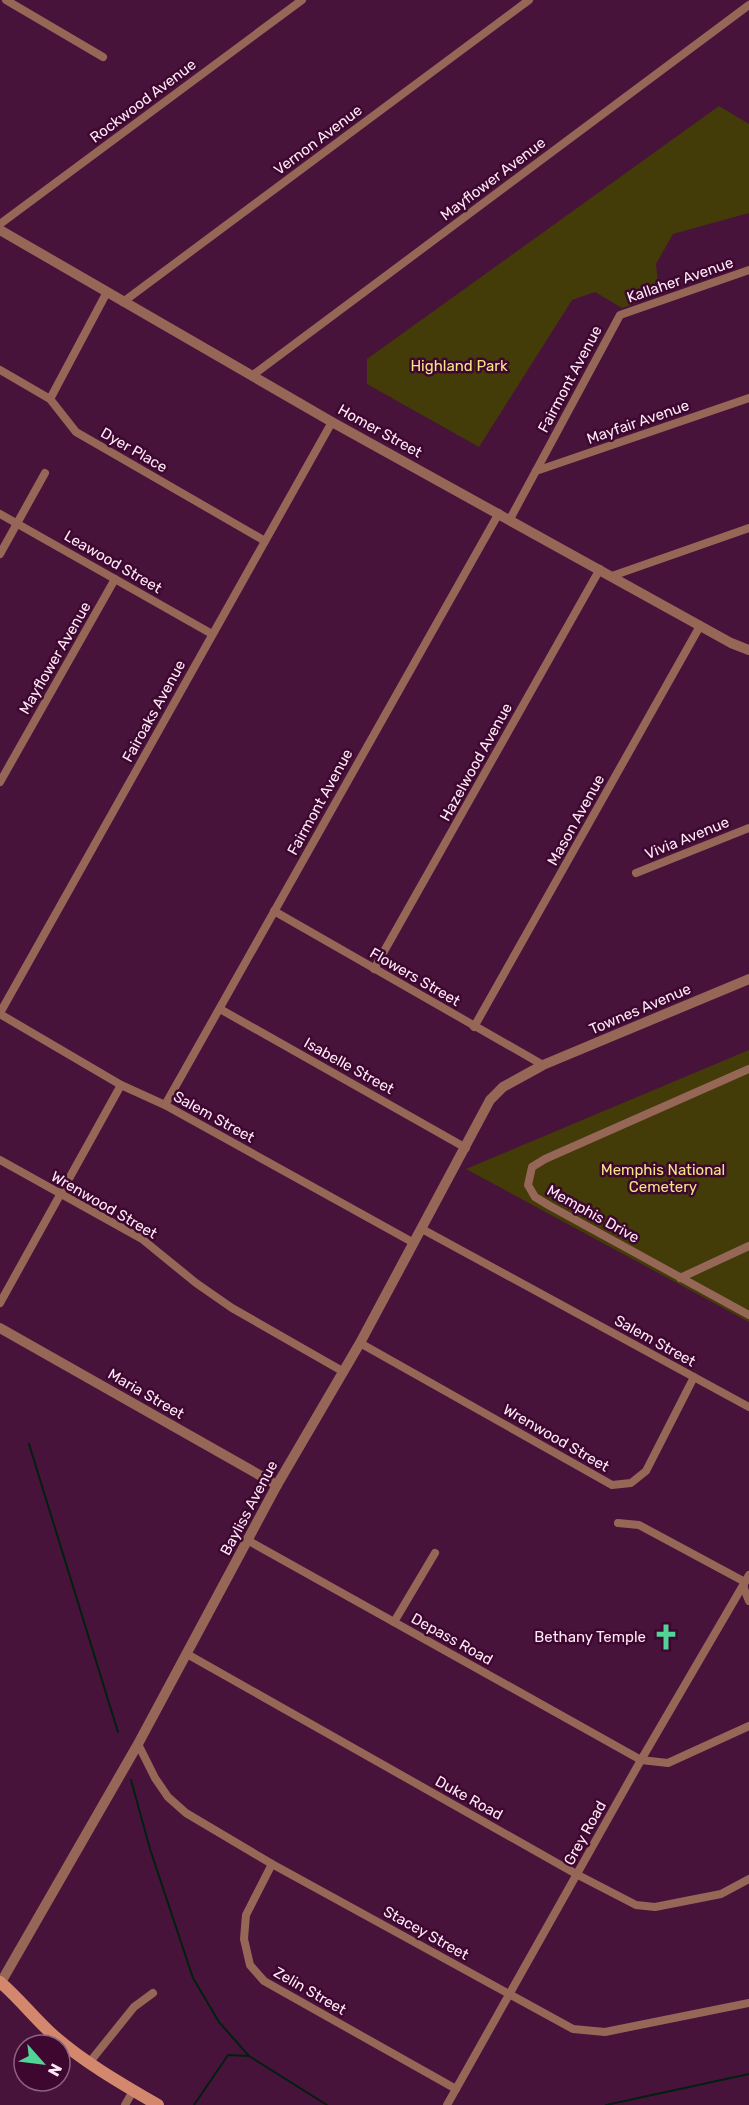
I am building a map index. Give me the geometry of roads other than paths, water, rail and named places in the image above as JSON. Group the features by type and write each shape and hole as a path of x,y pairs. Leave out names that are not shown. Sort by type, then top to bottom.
{"main road":[{"path":"0,1983 25,2004 52,2034 89,2063 158,2105"}],"street":[{"path":"6,0 103,57"},
{"name":"Rockwood Avenue","path":"0,224 302,0"},
{"name":"Vernon Avenue","path":"123,302 529,0"},
{"name":"Mayflower Avenue","path":"253,375 749,5"},
{"name":"Homer Street","path":"0,230 332,422 731,643 749,650"},
{"name":"Kallaher Avenue","path":"620,315 749,270"},
{"path":"50,399 107,292"},
{"name":"Fairmont Avenue","path":"510,519 620,315"},
{"name":"Dyer Place","path":"0,370 50,399 76,432 265,541"},
{"name":"Mayfair Avenue","path":"536,471 749,398"},
{"name":"Fairoaks Avenue","path":"0,1013 332,422"},
{"path":"0,554 45,473"},
{"name":"Fairmont Avenue","path":"165,1105 499,513"},
{"name":"Leawood Street","path":"0,514 212,634"},
{"path":"612,576 749,528"},
{"name":"Hazelwood Avenue","path":"375,969 600,569"},
{"name":"Mayflower Avenue","path":"0,782 115,579"},
{"name":"Mason Avenue","path":"474,1027 700,626"},
{"name":"Vivia Avenue","path":"636,873 749,828"},
{"name":"Flowers Street","path":"274,911 543,1065"},
{"name":"Townes Avenue","path":"543,1065 749,979"},
{"name":"Isabelle Street","path":"220,1009 466,1148"},
{"name":"Salem Street","path":"0,1013 121,1085 165,1105 414,1243"},
{"name":"Bayliss Avenue","path":"0,1983 138,1744 278,1485 360,1343 490,1100 503,1087 543,1065"},
{"name":"Memphis Drive","path":"749,1069 545,1159 532,1167 528,1185 535,1197 749,1315"},
{"path":"0,1303 121,1085"},
{"name":"Wrenwood Street","path":"0,1160 142,1239 196,1283 232,1308 344,1372"},
{"name":"Salem Street","path":"422,1229 749,1407"},
{"path":"680,1278 749,1246"},
{"name":"Maria Street","path":"0,1328 278,1485"},
{"name":"Wrenwood Street","path":"360,1343 612,1485 631,1483 646,1471 694,1377"},
{"path":"618,1523 639,1525 746,1582 749,1601"},
{"name":"Depass Road","path":"249,1541 641,1760"},
{"path":"394,1622 435,1553"},
{"name":"Grey Road","path":"447,2105 641,1760 746,1582"},
{"name":"Duke Road","path":"187,1654 578,1875 636,1905 655,1907 722,1894 749,1879"},
{"path":"641,1760 668,1763 749,1726"},
{"name":"Stacey Street","path":"138,1744 155,1778 186,1813 272,1864 573,2029 604,2032 749,2002"},
{"name":"Zelin Street","path":"272,1864 246,1915 244,1939 250,1965 264,1981 456,2089"},
{"path":"89,2063 134,2007 153,1993"},
{"path":"125,2105 133,2091"}],"waterway":[{"path":"29,1444 118,1732"},
{"path":"131,1780 150,1849 193,1978 219,2022 249,2056"},
{"path":"194,2105 228,2055 249,2056 327,2105"},
{"path":"606,2105 749,2074"}],"place":[{"name":"Bethany Temple","path":"666,1637"}],"park label":[{"name":"Highland Park","path":"459,366"},
{"name":"Memphis National Cemetery","path":"663,1178"}]}
